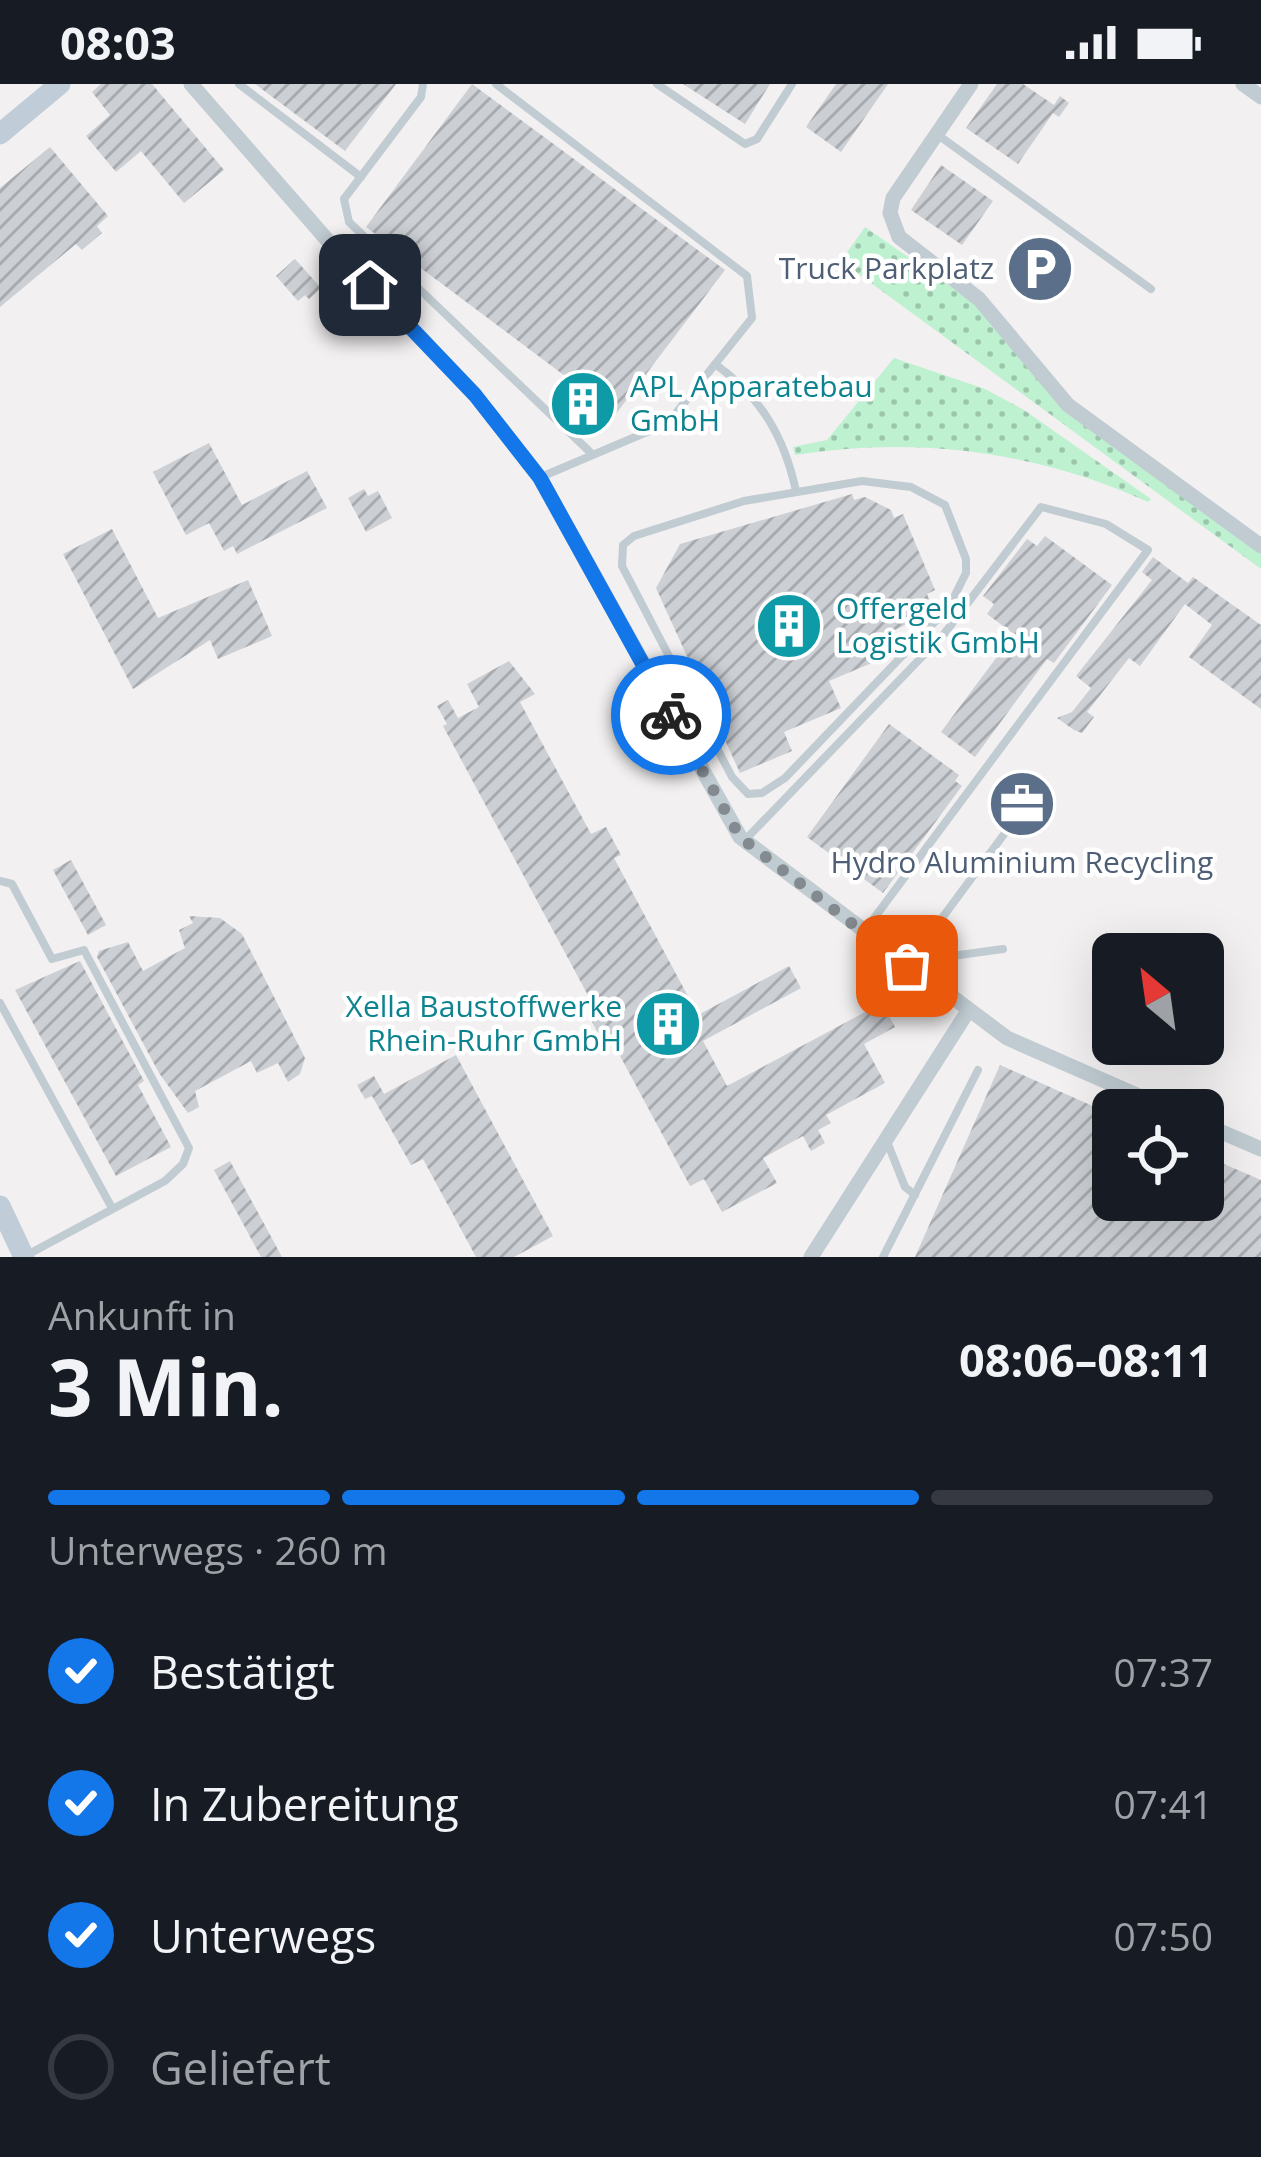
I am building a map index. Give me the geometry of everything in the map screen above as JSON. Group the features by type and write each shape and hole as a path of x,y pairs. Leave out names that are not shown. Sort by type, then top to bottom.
{"street":[{"path":"0,134 60,84"},
{"path":"191,84 329,242 475,395 540,478 744,842 1006,1038 1123,1089"},
{"path":"971,84 893,198 892,224 910,249 979,298 1068,405 1261,546"},
{"path":"1243,84 1261,97"},
{"path":"811,1257 968,1011"},
{"path":"1224,1133 1261,1149"},
{"path":"0,1206 30,1254"}],"lane":[{"path":"239,84 361,176"},
{"path":"424,84 421,97 344,199 349,222 591,454"},
{"path":"496,84 747,276 752,318 668,423 540,478"},
{"path":"657,84 745,144 757,139 792,84"},
{"path":"937,134 1151,289"},
{"path":"715,364 749,389 787,448 796,491"},
{"path":"862,481 931,493 945,505 962,544 966,573 950,607 785,778 753,796 732,778 620,554 634,536 796,491 862,481"},
{"path":"744,842 944,634 1041,507 1106,524 1148,550 863,934"},
{"path":"907,966 1039,787"},
{"path":"0,881 12,884 52,959 84,950 186,1139 188,1156 177,1172 30,1254"},
{"path":"922,945 952,956 1003,949"},
{"path":"0,1004 112,1208"},
{"path":"884,1257 978,1070"},
{"path":"886,1138 905,1187 915,1195"},
{"path":"30,1254 47,1257"}],"green space":[{"path":"865,227 977,305 1072,417 1261,553 1261,569 841,261"},
{"path":"894,358 985,389 1024,410 1151,499 1148,502 1063,470 975,452 886,447 795,455 793,447 827,440"}],"building":[{"path":"101,84 152,84 224,170 184,203 141,151 116,172 86,136 110,115 92,92"},
{"path":"255,84 396,84 345,151"},
{"path":"472,84 725,270 612,419 603,413 595,424 561,399 573,382 366,227"},
{"path":"683,84 770,84 745,124"},
{"path":"836,84 888,84 841,152 806,127"},
{"path":"997,84 1023,84 1054,105 1060,96 1069,103 1059,117 1053,113 1018,164 966,128"},
{"path":"50,147 108,216 97,226 102,233 82,250 76,244 0,307 0,188"},
{"path":"941,165 993,201 962,245 911,210"},
{"path":"295,259 321,288 309,299 305,295 298,301 276,276"},
{"path":"209,443 242,505 307,471 327,508 237,554 233,546 224,551 209,523 186,535 153,472"},
{"path":"364,489 368,496 378,491 392,518 366,532 348,498"},
{"name":"Offergeld Logistik GmbH","path":"852,494 854,500 865,497 891,510 894,518 903,514 935,590 927,594 934,611 878,638 886,657 829,681 841,708 784,732 792,751 740,773 656,588 680,544"},
{"path":"112,529 158,618 248,580 272,636 218,659 210,640 133,689 63,554"},
{"path":"1045,536 1112,585 1054,663 1047,659 975,757 941,732 1014,634 987,614 994,604 983,596 1027,539 1037,546"},
{"path":"1153,557 1188,583 1193,577 1261,625 1261,709 1189,657 1212,625 1185,604 1140,666 1129,658 1087,712 1094,717 1082,733 1074,730 1057,718 1072,712 1091,688 1076,676 1152,580 1142,572"},
{"name":"Xella Baustoffwerke Rhein-Ruhr GmbH","path":"509,661 535,694 520,702 591,834 606,827 621,855 614,858 698,1015 789,966 801,988 703,1041 727,1086 882,1003 895,1027 864,1044 885,1083 826,1115 831,1123 818,1130 825,1143 811,1151 803,1136 763,1158 777,1183 722,1212 704,1179 690,1186 612,1041 604,1045 590,1018 598,1014 443,726 447,724 437,706 448,700 458,718 479,707 467,684"},
{"path":"889,724 959,775 955,781 962,786 883,893 807,837"},
{"path":"71,860 106,925 88,935 53,870"},
{"path":"189,916 220,918 242,934 305,1058 300,1074 288,1082 278,1063 257,1073 251,1061 195,1091 199,1107 188,1113 159,1073 97,957 99,951 128,942 143,971 185,948 179,930 193,923"},
{"path":"80,961 144,1081 138,1085 171,1147 116,1176 15,990"},
{"path":"456,1055 553,1236 514,1257 476,1257 423,1159 411,1165 372,1096 365,1099 357,1085 374,1076 384,1094"},
{"path":"1000,1065 1092,1106 1092,1221 1224,1221 1224,1164 1261,1180 1261,1257 915,1257"},
{"path":"230,1161 282,1257 261,1257 214,1170"}],"way so far":[{"path":"671,715 740,837 907,966"}],"place":[{"name":"Truck Parkplatz","path":"1040,269"},
{"name":"APL Apparatebau GmbH","path":"583,404"},
{"name":"Offergeld Logistik GmbH","path":"789,626"},
{"name":"Hydro Aluminium Recycling","path":"1022,804"},
{"name":"Xella Baustoffwerke Rhein-Ruhr GmbH","path":"668,1024"}],"route":[{"path":"370,285 475,395 540,478 671,715"}]}
